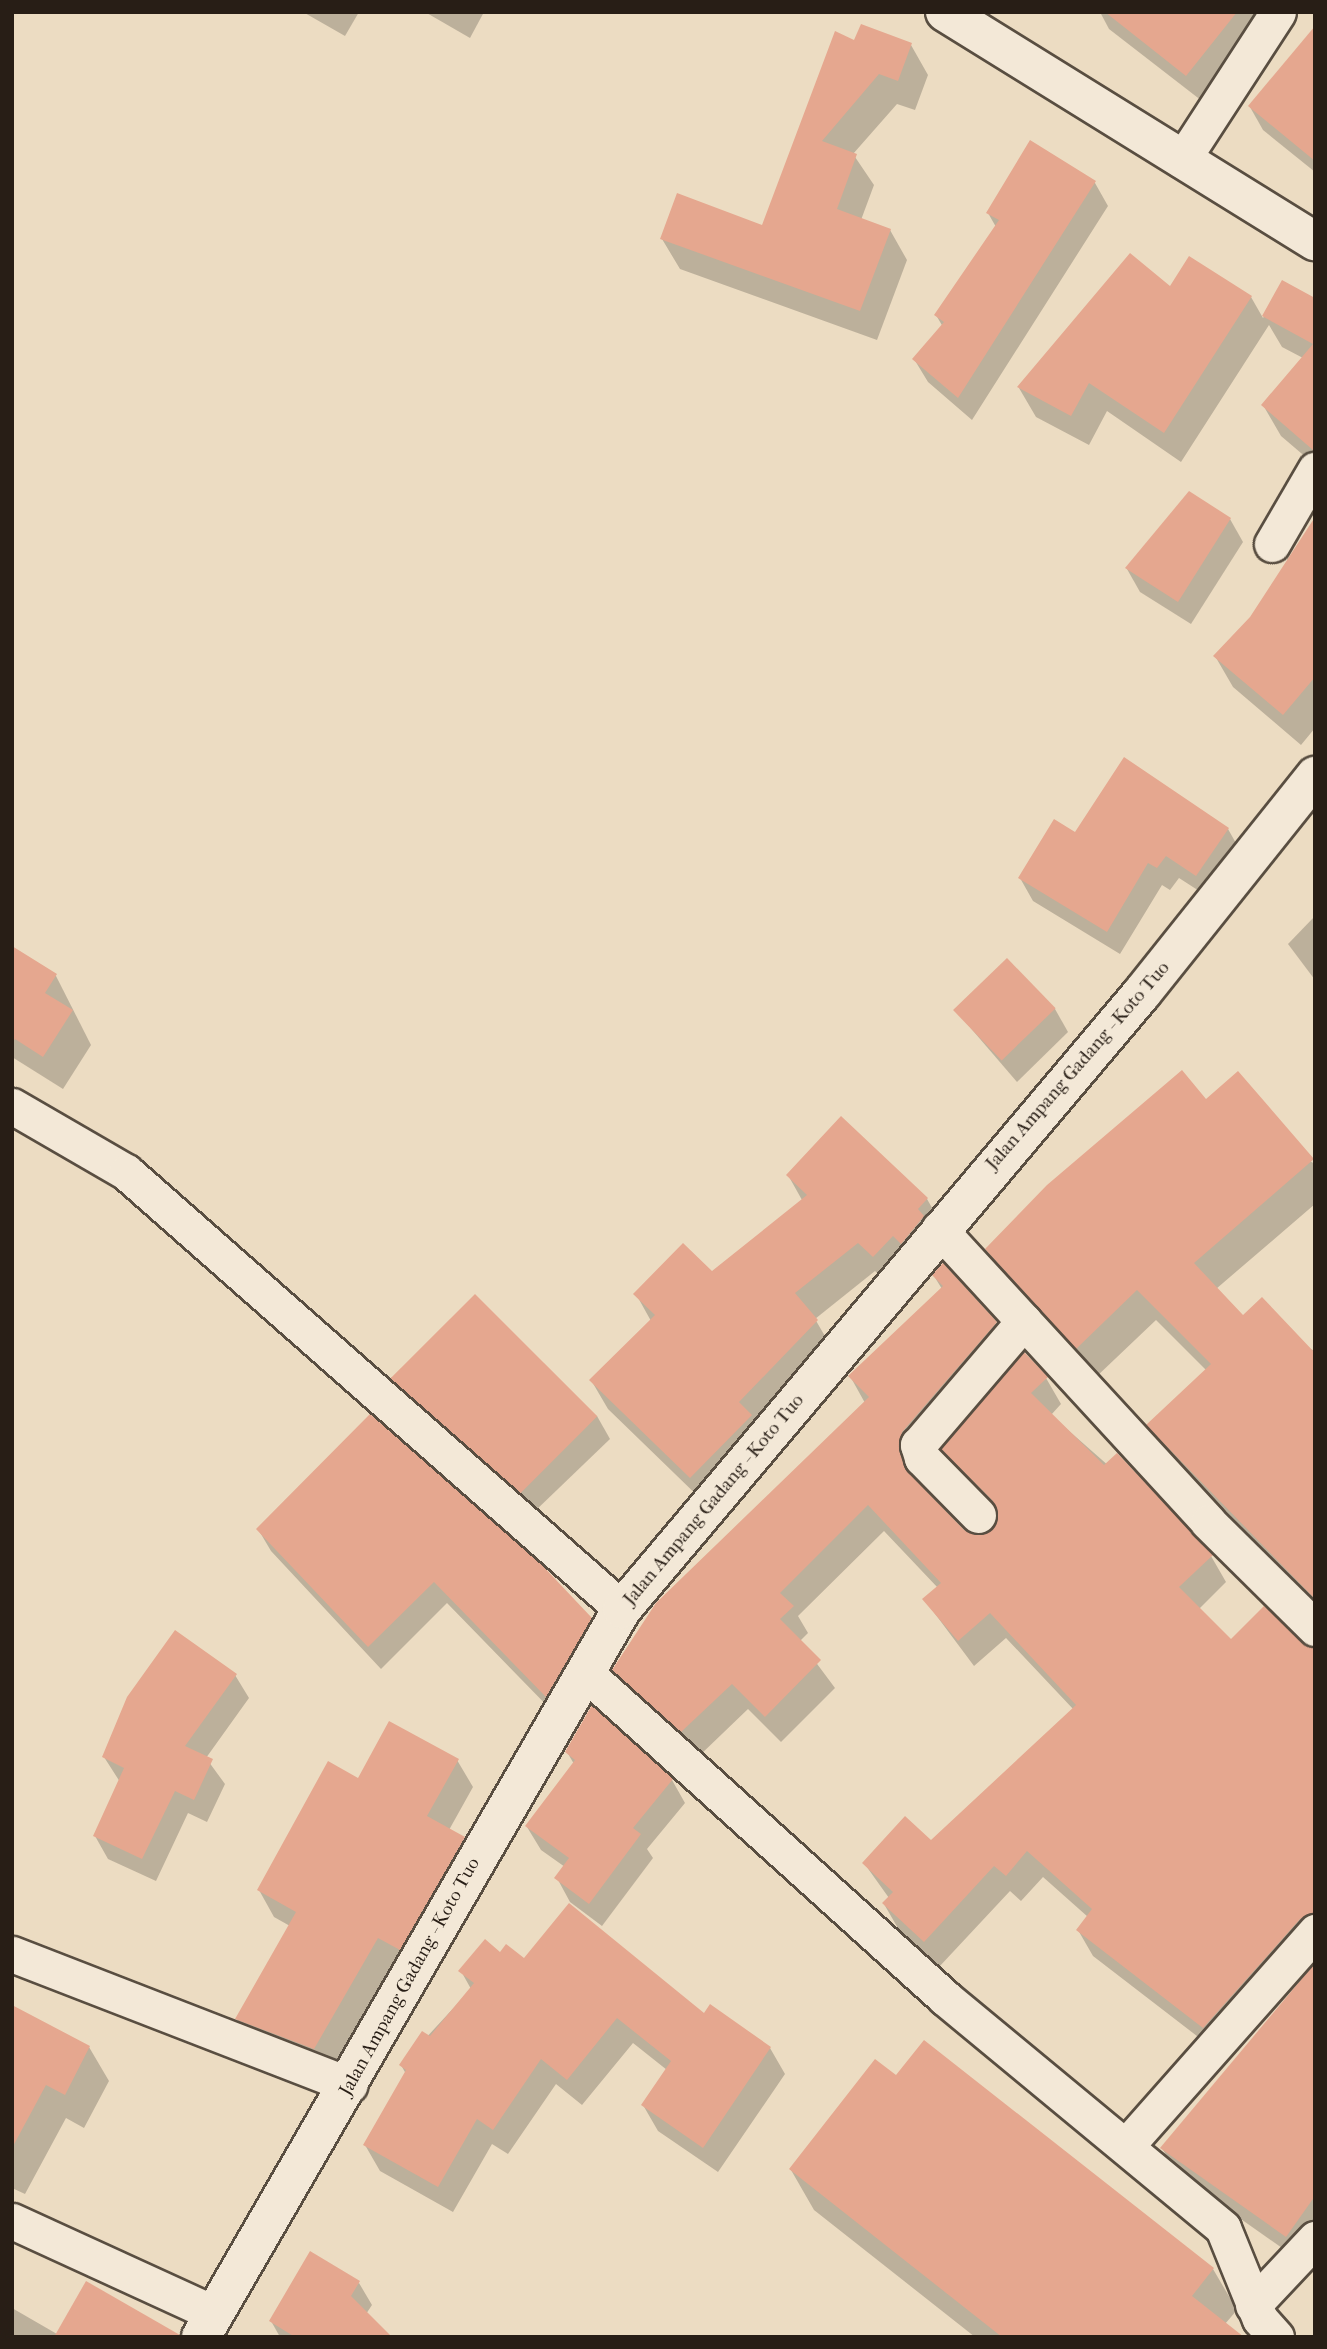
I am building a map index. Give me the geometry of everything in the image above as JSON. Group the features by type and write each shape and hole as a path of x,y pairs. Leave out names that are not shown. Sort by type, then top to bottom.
{"street":[{"path":"945,12 1315,241"},
{"path":"1182,160 1278,12"},
{"path":"1272,544 1315,470"},
{"name":"Jalan Ampang Gadang - Koto Tuo","path":"207,2325 349,2085 441,1916 589,1675 622,1609 939,1228 1142,993 1315,776"},
{"path":"12,1106 126,1172 622,1609"},
{"path":"939,1228 1315,1628"},
{"path":"978,1516 922,1458 918,1445 1024,1321"},
{"path":"589,1675 944,1997 1223,2228 1253,2305 1276,2337"},
{"path":"1126,2146 1315,1932"},
{"path":"12,1954 349,2085"},
{"path":"12,2221 207,2325"},
{"path":"1253,2305 1315,2239"}],"building":[{"path":"1105,12 1237,12 1186,76"},
{"path":"861,24 912,43 898,81 879,74 822,141 857,154 837,209 891,229 860,311 660,239 677,193 762,225 835,31 854,40"},
{"path":"1315,26 1315,161 1248,106"},
{"path":"1030,140 1096,181 958,398 912,359 944,322 934,315 999,220 986,213"},
{"path":"1130,253 1170,286 1189,256 1252,296 1164,433 1089,383 1071,416 1017,387"},
{"path":"1282,280 1315,298 1313,450 1261,405 1313,344 1262,316"},
{"path":"1189,491 1231,518 1178,602 1125,568"},
{"path":"1315,517 1315,677 1283,715 1213,656 1250,617"},
{"path":"1124,757 1229,828 1196,876 1166,856 1157,868 1148,863 1107,932 1018,878 1054,819 1075,832"},
{"path":"12,946 57,974 45,993 73,1010 43,1057 15,1039 12,1043"},
{"path":"1007,958 1056,1008 1002,1060 953,1010"},
{"path":"1182,1070 1206,1099 1238,1071 1314,1159 1194,1263 1243,1315 1262,1297 1315,1353 1315,1599 1146,1425 1211,1364 1137,1290 1076,1349 985,1249 1047,1185"},
{"path":"841,1116 928,1198 918,1209 924,1216 901,1244 893,1236 873,1257 858,1243 795,1293 818,1320 739,1402 752,1415 690,1478 589,1380 655,1315 633,1294 683,1243 712,1271 807,1195 786,1175"},
{"path":"943,1263 997,1322 902,1432 899,1450 908,1472 964,1530 982,1535 993,1529 993,1501 941,1449 1024,1352 1048,1377 1031,1393 1104,1465 1117,1453 1213,1555 1179,1587 1231,1639 1264,1606 1315,1648 1315,1912 1300,1919 1203,2028 1076,1930 1092,1909 1027,1851 1006,1876 994,1866 924,1942 882,1903 893,1892 862,1863 905,1816 931,1840 1076,1705 990,1613 958,1641 922,1599 941,1583 868,1505 780,1593 794,1606 780,1619 821,1660 765,1717 732,1684 681,1732 612,1670 656,1603 869,1397 848,1376 943,1286 932,1275"},
{"path":"475,1294 597,1416 512,1501 390,1379"},
{"path":"370,1414 540,1563 592,1618 546,1697 434,1582 368,1647 256,1529"},
{"path":"175,1630 237,1674 185,1746 213,1759 194,1800 175,1791 142,1859 93,1836 124,1768 102,1757 127,1697"},
{"path":"592,1705 673,1779 633,1828 641,1834 589,1904 554,1878 569,1858 525,1826 575,1760 565,1752"},
{"path":"389,1721 459,1759 427,1816 465,1837 400,1950 378,1938 314,2049 235,2019 296,1912 257,1890 328,1761 358,1778"},
{"path":"569,1903 704,2013 710,2004 771,2047 703,2148 641,2105 671,2061 617,2018 567,2080 541,2059 493,2130 477,2119 438,2187 363,2145 406,2070 399,2065 422,2031 430,2036 474,1983 458,1971 485,1939 500,1952 506,1944 524,1958"},
{"path":"1315,1963 1315,2196 1286,2237 1160,2148"},
{"path":"12,2005 90,2046 65,2095 46,2085 12,2148"},
{"path":"924,2040 1214,2268 1192,2296 1244,2337 1002,2337 789,2169 875,2059 896,2075"},
{"path":"310,2251 360,2281 351,2296 392,2337 295,2337 269,2321"},
{"path":"86,2281 180,2335 179,2337 54,2337"}]}
